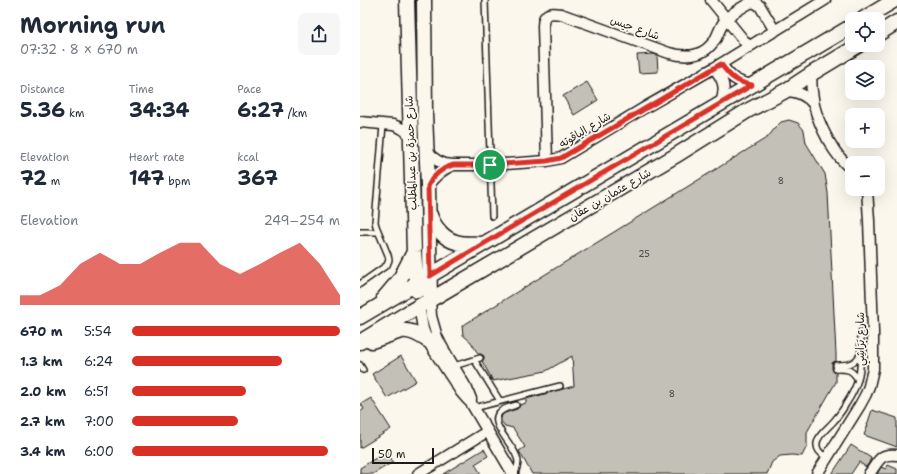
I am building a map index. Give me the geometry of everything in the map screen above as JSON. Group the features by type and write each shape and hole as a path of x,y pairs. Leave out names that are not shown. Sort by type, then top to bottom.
{"main road":[{"name":"شارع حمزة بن عبدالمطلب","path":"407,0 414,252 412,286 425,303"},
{"name":"شارع حمزة بن عبدالمطلب","path":"424,0 430,276 425,303"},
{"path":"875,12 895,0"},
{"path":"885,30 897,24"},
{"name":"شارع عثمان بن عفان","path":"360,317 845,30"},
{"name":"شارع عثمان بن عفان","path":"360,342 675,156 747,111 785,91 847,52"},
{"path":"429,210 436,228 445,236 455,242 464,244 483,244"},
{"path":"377,307 400,279 414,252"},
{"path":"360,331 410,300 414,295 412,286"},
{"path":"360,346 400,331 413,332 427,340"}],"street":[{"path":"711,0 748,47"},
{"name":"شارع الياقوته","path":"427,150 438,161 453,165 490,165 547,161 561,158 718,66 826,0"},
{"path":"726,19 746,5 754,2 760,6 775,31"},
{"name":"شارع جيس","path":"547,161 542,26 544,18 547,14 561,14 669,53 684,56 692,56 702,53 710,47 726,19"},
{"path":"718,66 736,80 752,85"},
{"path":"718,66 724,87 724,95 721,103"},
{"path":"811,74 814,105 825,134 832,147 845,164"},
{"path":"785,91 799,92 805,95 814,105"},
{"path":"394,125 404,120 410,112"},
{"path":"360,122 394,125 404,129 411,137"},
{"path":"428,186 438,173 453,165"},
{"name":"شارع بَرَاشِي","path":"818,474 866,394 873,369 873,324 867,196"},
{"path":"425,303 423,329 427,340 461,392 473,405"},
{"path":"425,303 431,316 437,337 469,393 473,405 514,474"},
{"path":"418,474 488,431"},
{"path":"870,474 880,459 884,456 889,454 897,455"}],"lane":[{"path":"486,0 492,216"},
{"path":"360,284 386,265 389,260 376,226 375,218 383,125"},
{"path":"360,232 378,232"},
{"path":"827,458 820,453 817,447 818,440 841,412 858,380 861,332"},
{"path":"858,380 850,370 836,367 850,364 856,361 860,355"},
{"path":"454,366 475,361 480,358"},
{"path":"475,361 500,401"},
{"path":"473,405 500,401 560,386"},
{"path":"514,474 518,465 518,459 498,427 497,421 498,415 502,411 516,405"}],"building":[{"path":"637,55 657,55 658,72 639,73"},
{"path":"587,82 598,100 574,115 563,96"},
{"path":"789,120 798,123 804,130 806,143 825,174 828,193 836,354 836,361 832,363 832,369 836,373 836,382 807,432 807,446 802,456 780,456 772,462 767,474 532,474 519,451 525,447 513,428 505,426 501,421 502,415 517,409 520,405 526,403 526,399 574,386 572,356 546,371 493,381 482,361 484,356 478,354 471,342 463,335 462,326 768,137 781,122"},
{"path":"401,356 416,381 387,398 372,374"},
{"path":"371,398 391,429 360,448 360,412 364,409 361,404"},
{"path":"872,410 897,418 897,447 864,435"},
{"path":"851,445 871,458 869,463 866,467 859,462 851,474 832,474"},
{"path":"484,449 488,456 475,464 481,474 443,474"},
{"path":"387,451 393,462 373,474 360,474 360,468"},
{"path":"888,465 897,469 897,474 877,474 881,467 886,469"}],"route":[{"path":"721,64 730,76 736,80 752,85 430,276 428,186 438,173 453,165 490,165 547,161 566,156 644,108 721,64"}]}
